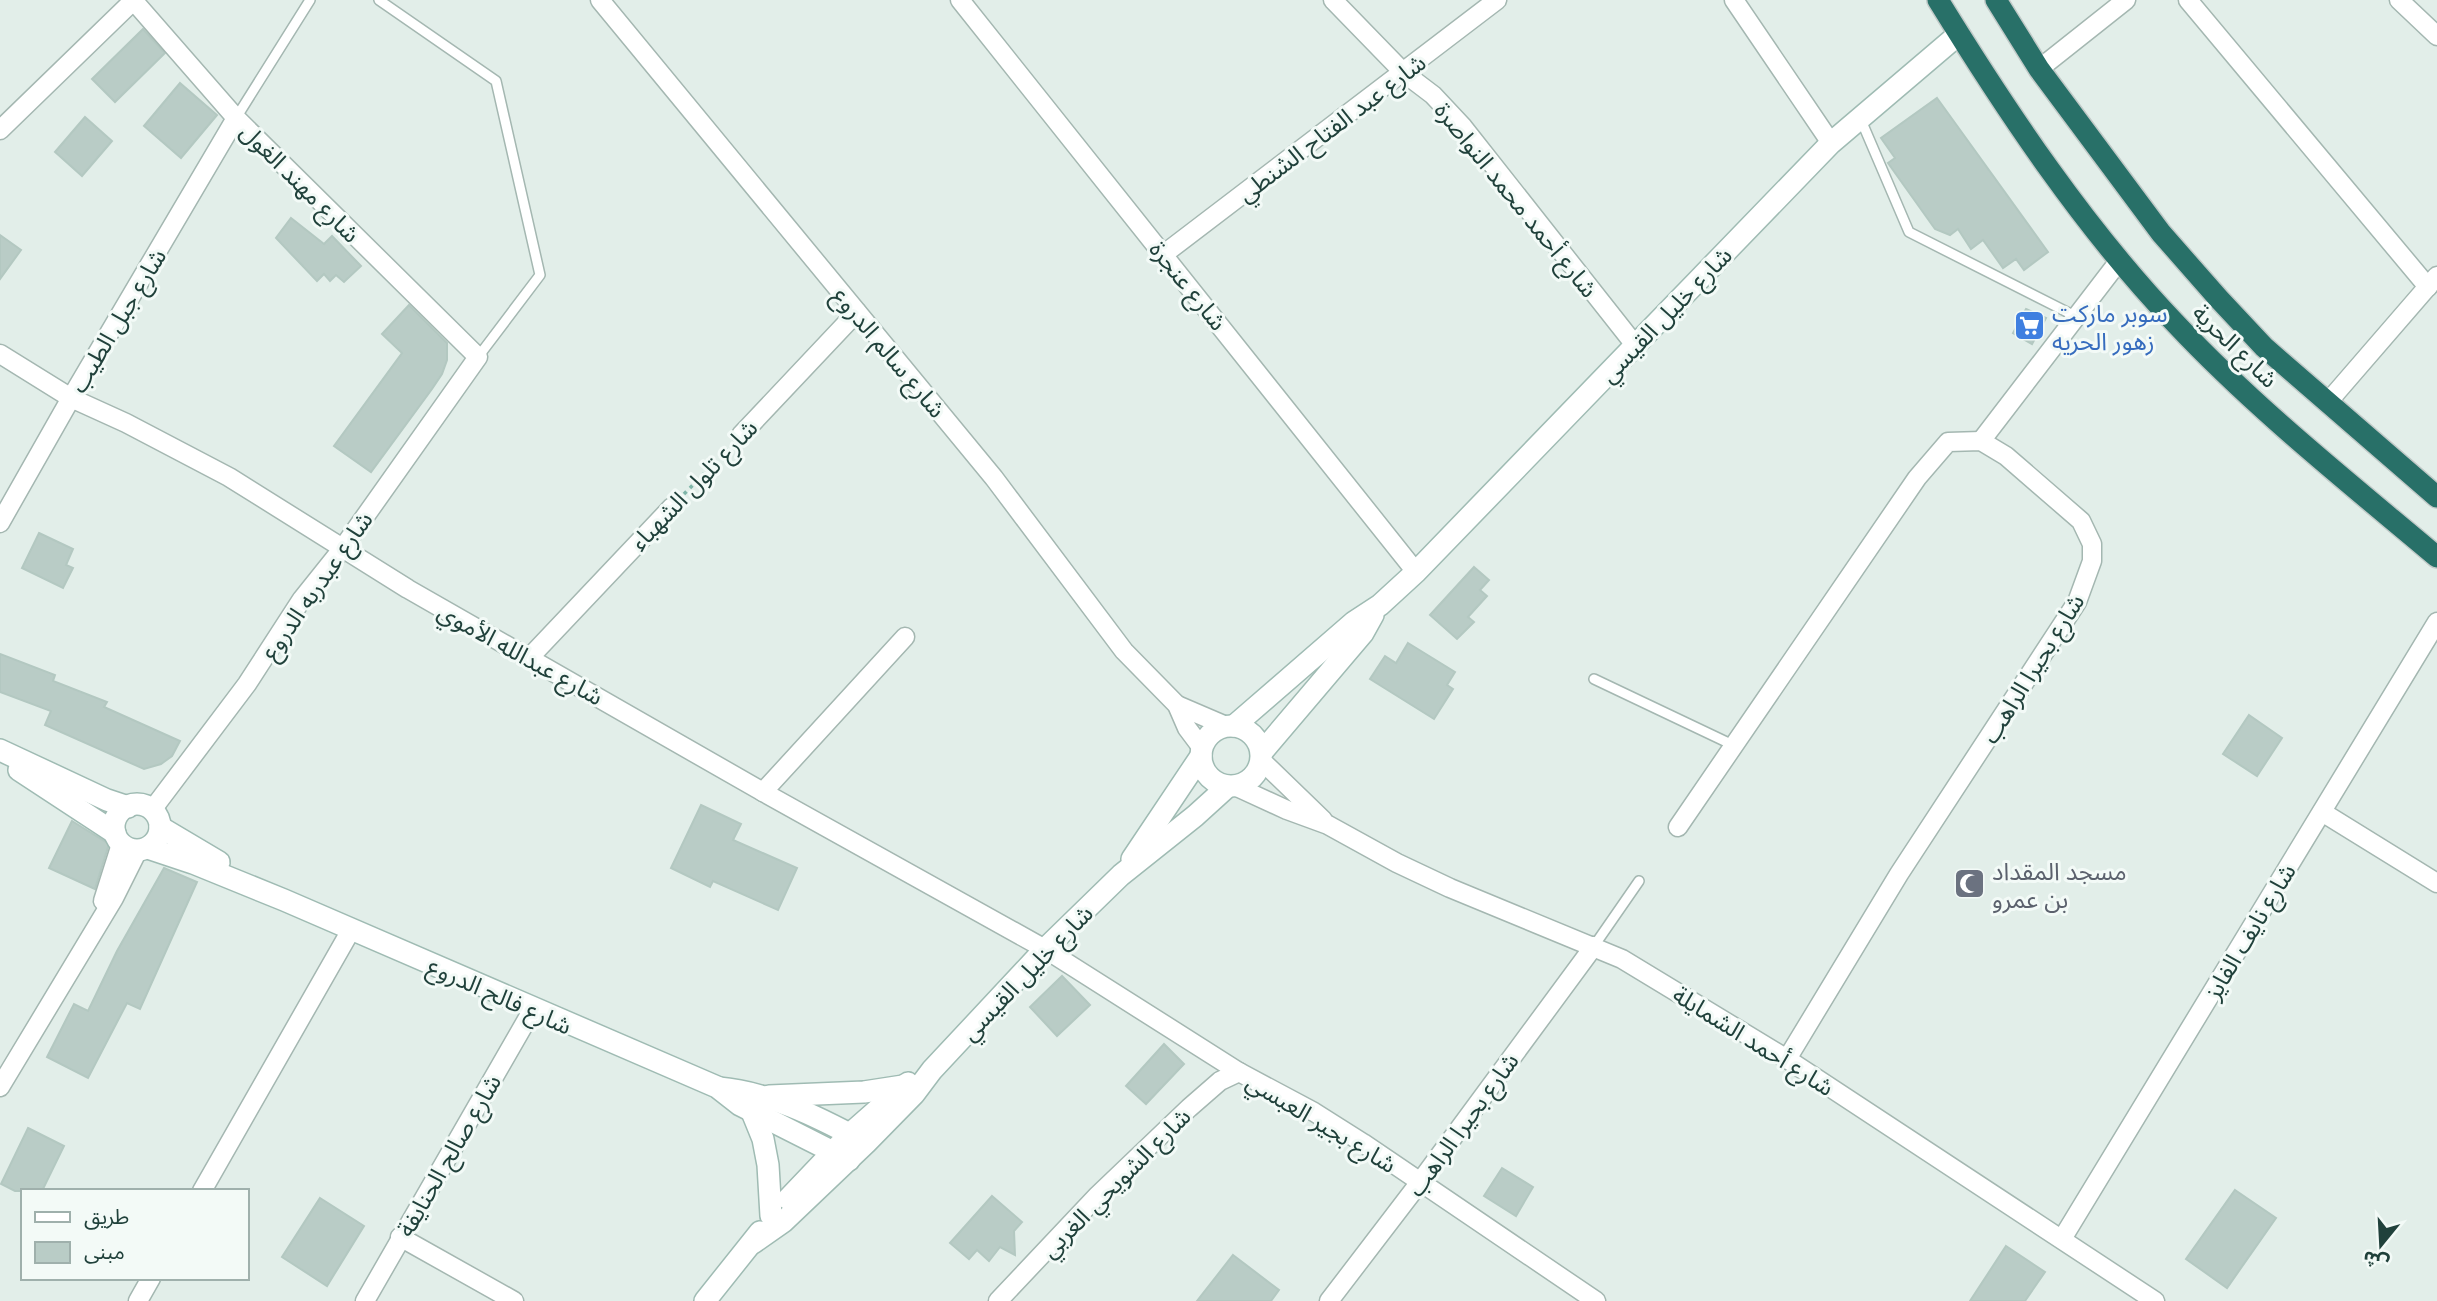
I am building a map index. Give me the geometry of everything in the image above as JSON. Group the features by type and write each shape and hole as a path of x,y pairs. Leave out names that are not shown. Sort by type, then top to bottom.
{"highway":[{"name":"شارع الحرية","path":"1938,0 2071,199 2119,261 2233,382 2437,557"},
{"name":"شارع الحرية","path":"1996,0 2039,69 2161,233 2264,347 2437,497"}],"street":[{"name":"شارع مهند الغول","path":"133,0 236,118 478,357"},
{"path":"0,130 133,0"},
{"name":"شارع سالم الدروع","path":"600,0 994,478 1124,651 1177,705 1201,752"},
{"name":"شارع عنجرة","path":"960,0 1416,572"},
{"name":"شارع أحمد محمد النواصرة","path":"1333,0 1404,73 1433,95 1463,127 1634,345"},
{"name":"شارع عبد الفتاح الشنطي","path":"1164,254 1497,0"},
{"path":"1734,0 1832,143"},
{"path":"2039,69 2126,0"},
{"path":"2188,0 2432,281 2328,402"},
{"path":"2399,0 2437,36"},
{"name":"شارع خليل القيسي","path":"1230,726 1354,622 1380,605 1416,572 1832,143 1959,34"},
{"name":"شارع جبل الطيب","path":"0,523 236,118"},
{"path":"1678,827 1936,453 1948,442 1982,441 2119,261"},
{"name":"شارع تلول الشهباء","path":"741,435 857,312"},
{"name":"شارع عبدالله الأموي","path":"0,354 71,398 126,423 229,477 408,589 1045,949"},
{"name":"شارع عبدربه الدروع","path":"156,819 302,599 342,549 478,357"},
{"name":"شارع بحيرا الراهب","path":"1787,1059 1899,874 2063,626 2077,602 2092,561 2092,544 2081,521 2006,456 1982,441"},
{"name":"شارع تلول الشهباء","path":"530,657 672,507"},
{"name":"شارع خليل القيسي","path":"1262,757 1363,633 1380,605"},
{"name":"شارع نايف الفايز","path":"2062,1239 2437,622"},
{"path":"763,792 905,637"},
{"name":"شارع سالم الدروع","path":"1177,705 1230,726"},
{"path":"1230,726 1243,728 1255,736 1262,757 1253,778 1232,787 1210,779 1205,772 1201,752 1210,734 1230,726"},
{"path":"0,750 107,800 128,807 141,805 156,819 157,839 131,844"},
{"name":"شارع خليل القيسي","path":"1121,875 1201,752"},
{"name":"شارع فالح الدروع","path":"0,757 131,844 193,863 757,1104 858,1139"},
{"name":"شارع أحمد الشمايلة","path":"1262,757 1328,825"},
{"name":"شارع خليل القيسي","path":"705,1301 752,1244 771,1216 858,1139 914,1094 932,1070 1045,949 1121,875 1232,787"},
{"name":"شارع أحمد الشمايلة","path":"1232,787 1328,825 1397,863 1450,888 1622,959 1787,1059 2155,1301"},
{"path":"128,807 117,817 131,844"},
{"path":"2322,812 2437,883"},
{"name":"شارع فالح الدروع","path":"156,819 284,900"},
{"path":"0,1087 91,933 131,844"},
{"path":"202,1189 351,930"},
{"name":"شارع بحيرا الراهب","path":"1329,1301 1594,946"},
{"name":"شارع بجير العبسي","path":"1045,949 1239,1072 1314,1112 1595,1301"},
{"name":"شارع صالح الحنايفة","path":"365,1301 533,1009"},
{"name":"شارع خليل القيسي","path":"858,1139 903,1086 932,1070"},
{"name":"شارع الشويحي الغربي","path":"998,1301 1098,1195 1189,1108 1220,1081 1239,1072"},
{"path":"771,1216 768,1164 757,1104 903,1086"},
{"name":"شارع فالح الدروع","path":"757,1104 841,1155"},
{"name":"شارع خليل القيسي","path":"752,1244 783,1222 841,1155"},
{"path":"400,1237 514,1301"},
{"path":"138,1301 150,1280"}],"lane":[{"path":"236,118 310,0"},
{"path":"379,0 496,81 540,275 478,357"},
{"path":"1861,118 1909,232 2077,317"},
{"path":"1594,679 1735,746"},
{"path":"1594,946 1639,881"}],"path":[{"name":"شارع تلول الشهباء","path":"672,507 741,435"}],"building":[{"path":"143,29 165,53 115,102 92,79"},
{"path":"180,83 217,115 181,158 144,126"},
{"path":"1937,98 2048,252 2024,270 2016,259 2003,268 1983,240 1971,249 1958,229 1950,235 1935,229 1888,163 1895,158 1881,138"},
{"path":"85,117 112,141 82,176 55,152"},
{"path":"291,218 324,244 332,236 361,266 344,282 336,275 330,281 324,274 317,281 276,238"},
{"path":"0,235 21,250 0,279"},
{"path":"409,305 447,343 447,360 432,389 371,472 334,446 402,353 382,334"},
{"name":"سوبر ماركت زهور الحريه","path":"2026,309 2046,318 2032,344 2013,333"},
{"path":"39,533 73,549 66,565 73,568 63,588 22,568"},
{"path":"1474,567 1489,580 1480,590 1487,596 1468,617 1474,622 1457,639 1430,615"},
{"path":"1408,643 1455,672 1447,685 1453,689 1434,719 1370,679 1385,656 1396,663"},
{"path":"0,654 55,675 53,681 107,702 104,707 180,741 172,756 161,764 144,769 45,725 51,711 0,692"},
{"path":"2249,715 2282,738 2257,776 2223,754"},
{"path":"701,805 741,824 733,840 797,868 778,910 713,881 710,887 671,868"},
{"path":"72,821 109,844 95,889 49,868"},
{"path":"164,868 197,882 140,1009 127,1003 88,1078 47,1057 74,1004 88,1011 117,951"},
{"path":"1062,976 1090,1005 1057,1036 1030,1007"},
{"path":"1164,1044 1184,1064 1146,1104 1126,1086"},
{"path":"28,1128 64,1146 43,1189 15,1191 1,1184"},
{"path":"1502,1168 1533,1187 1516,1216 1484,1196"},
{"path":"2235,1190 2276,1218 2227,1288 2186,1259"},
{"path":"992,1196 1022,1222 1014,1231 1015,1255 1000,1247 989,1261 977,1250 969,1259 950,1243"},
{"path":"320,1198 364,1226 327,1286 282,1257"},
{"path":"2006,1246 2045,1272 2025,1301 1970,1301"},
{"path":"1233,1255 1279,1290 1271,1301 1197,1301"}],"place":[{"name":"سوبر ماركت زهور الحريه","path":"2029,326"},
{"name":"مسجد المقداد بن عمرو","path":"1969,884"}]}
